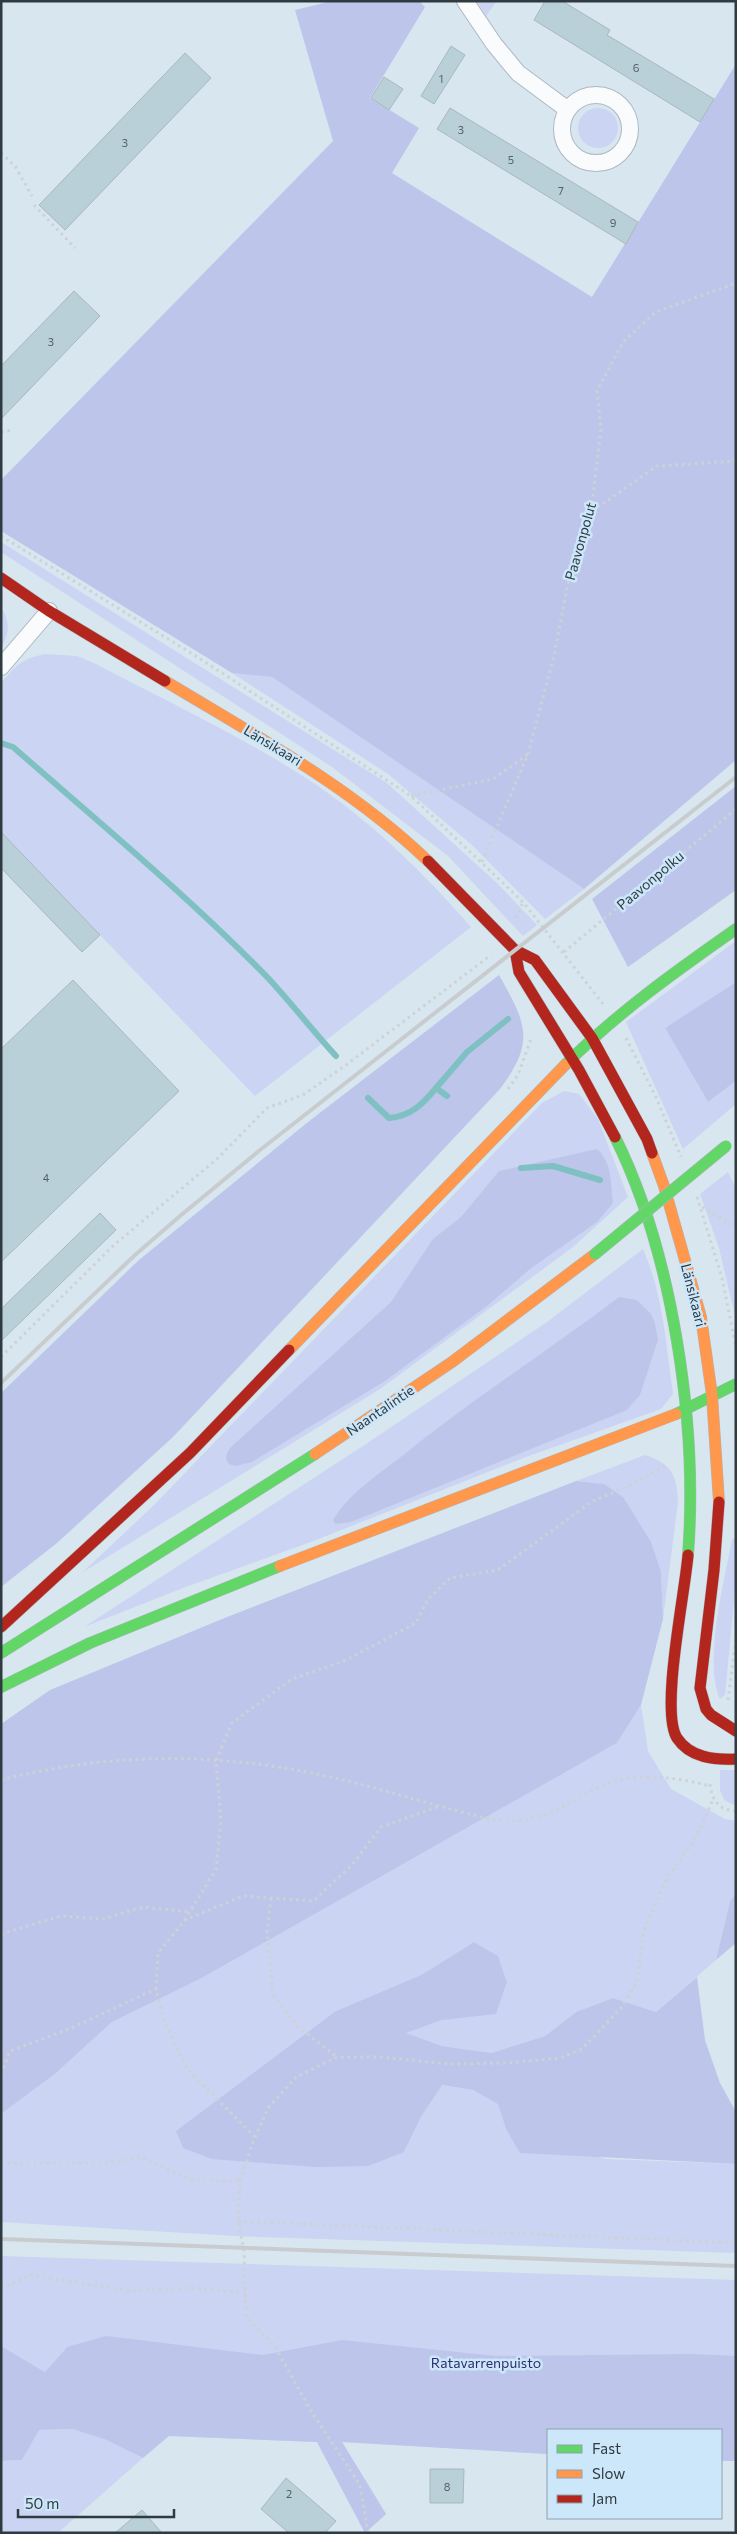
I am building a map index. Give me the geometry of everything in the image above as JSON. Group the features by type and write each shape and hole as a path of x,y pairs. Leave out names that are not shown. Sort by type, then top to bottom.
{"main road":[{"name":"Länsikaari","path":"1,578 49,611 315,770 357,800 431,862 515,950 534,960 592,1038 647,1139 664,1186 701,1317 712,1395 719,1503 714,1570 700,1688 706,1709 711,1715 736,1731"},
{"path":"1,1626 122,1518 190,1453 592,1038 672,974 736,928"},
{"name":"Länsikaari","path":"515,950 519,972 599,1103 640,1199 661,1265 674,1326 690,1494 688,1561 670,1700 672,1727 676,1737 683,1745 705,1758 715,1760 736,1759"},
{"name":"Naantalintie","path":"1,1653 403,1396 495,1331 595,1254 736,1136"},
{"path":"1,1687 36,1668 144,1619 662,1421 736,1384"}],"street":[{"path":"465,1 494,44 518,74 568,110"},
{"path":"598,95 609,98 622,107 628,118 630,131 622,151 613,159 598,163 586,162 572,153 565,143 562,132 563,121 568,110 583,98 598,95"},
{"path":"1,668 49,611"}],"path":[{"path":"1,153 15,166 32,196"},
{"path":"34,204 75,248"},
{"name":"Paavonpolut","path":"482,862 528,754 554,656 569,578 592,512 601,429 597,391 623,342 656,312 736,283"},
{"path":"1,432 12,430"},
{"path":"592,512 657,466 736,461"},
{"path":"412,796 493,779 528,754"},
{"name":"Paavonpolku","path":"564,952 736,808"},
{"path":"1,1358 114,1245 217,1159 267,1108 303,1095 346,1065 460,976 486,960 506,941 523,902"},
{"path":"507,1090 518,1075 532,1036"},
{"path":"701,1206 736,1227"},
{"path":"255,2137 188,2070 165,2024 156,1989 158,1953 185,1920 216,1869 221,1822 216,1761 232,1723 292,1679 344,1661 416,1623 428,1599 450,1578 498,1570 591,1502 635,1483 664,1466"},
{"path":"728,1703 736,1638"},
{"path":"1,1780 40,1770 99,1761 154,1757 249,1763 329,1776 440,1806 510,1822 534,1819 552,1813 600,1786 626,1780 684,1779 710,1786 713,1799 718,1805 736,1811"},
{"path":"368,2533 360,2485 311,2411 274,2345 246,2317 244,2250 238,2220 240,2181 255,2137 268,2108 296,2077 337,2057 379,2058 449,2064 508,2063 560,2058 582,2049 621,2008 637,1982 644,1930 669,1874 688,1849 702,1825 713,1799"},
{"path":"185,1920 243,1896 313,1901 352,1866 381,1827 440,1806"},
{"path":"271,1898 267,1931 273,1994 297,2026 337,2057"},
{"path":"1,1934 61,1916 104,1919 143,1906 190,1912"},
{"path":"1,2074 10,2051 69,2029 156,1989"},
{"path":"1,2163 107,2163 141,2157 193,2181 240,2181"},
{"path":"238,2220 736,2243"},
{"path":"1,2289 30,2275 129,2291 192,2288 245,2293"}],"green space":[{"path":"332,1 419,1 425,7 370,98 419,128 392,173 592,297 736,64 736,760 584,889 272,677 232,673 1,531 1,477 3,478 333,141 295,10"},
{"path":"477,1 497,1 486,16"},
{"path":"602,108 609,111 615,117 618,128 617,136 609,145 602,148 594,148 587,145 579,136 578,124 581,117 590,109"},
{"path":"1,542 387,783 498,884 537,925 523,936 448,856 332,767 1,552"},
{"path":"1,608 6,617 8,627 1,647"},
{"path":"45,654 77,656 96,664 229,733 306,778 373,828 414,866 471,927 255,1096 1,832 1,683 20,664 30,658"},
{"path":"232,673 272,677 584,889 545,919 472,845 388,774"},
{"path":"736,786 736,890 628,967 592,899"},
{"path":"736,941 736,982 665,1028 708,1102 736,1081 736,1104 683,1149 626,1022"},
{"path":"499,975 516,1006 523,1032 523,1044 519,1058 500,1089 173,1437 57,1543 1,1587 1,1393 139,1260 308,1122"},
{"path":"736,982 736,1081 708,1102 665,1028"},
{"path":"564,1091 579,1094 598,1119 628,1197 573,1247 380,1389 83,1572 154,1505 542,1103"},
{"path":"597,1149 606,1160 613,1203 597,1222 530,1269 487,1306 385,1381 252,1462 235,1466 229,1464 226,1455 231,1447 391,1302 433,1239 461,1217 499,1171"},
{"path":"728,1172 736,1189 736,1320 719,1248 700,1194"},
{"path":"643,1249 650,1266 659,1302 666,1338 673,1394 661,1409 526,1457 316,1540 183,1588 84,1627 366,1444 547,1322"},
{"path":"619,1297 637,1300 651,1314 655,1323 658,1340 640,1395 627,1410 351,1522 335,1524 333,1520 340,1510 356,1492 374,1477 455,1415"},
{"path":"645,1455 661,1462 671,1471 676,1484 678,1502 663,1619 661,1572 604,1484 576,1481"},
{"path":"576,1481 604,1484 623,1497 651,1542 661,1572 663,1619 641,1705 617,1743 200,1979 112,2022 55,2074 1,2114 1,1724 50,1690 227,1617"},
{"path":"736,1538 736,1580 725,1695 720,1699 715,1683 714,1643 732,1539"},
{"path":"641,1705 648,1751 671,1789 725,1819 736,1821 736,1894 730,1901 716,1960 656,2012 613,1998 576,2012 545,2036 493,2053 442,2046 405,2033 448,2018 496,2013 507,1982 498,1956 474,1942 421,1975 336,2011 404,2152 421,2117 441,2085 473,2090 499,2104 506,2129 606,2159 736,2164 736,2253 235,2236 1,2222 1,2114 55,2074 112,2022 200,1979 617,1743"},
{"path":"720,1770 736,1770 736,1806 724,1800 720,1790"},
{"path":"736,1894 736,1943 716,1960 730,1901"},
{"path":"474,1942 498,1956 507,1982 496,2014 442,2020 406,2033 442,2046 492,2053 545,2036 576,2012 613,1998 656,2012 697,1977 705,2040 720,2083 736,2112 736,2164 520,2153 506,2129 498,2104 473,2090 442,2085 421,2117 404,2152 368,2166 316,2167 212,2159 183,2148 176,2131 336,2011 421,1975"},
{"name":"Ratavarrenpuisto","path":"1,2256 736,2280 736,2461 722,2461 722,2429 547,2429 547,2454 342,2442 386,2514 365,2533 317,2442 169,2436 67,2347 45,2372 1,2346"},
{"path":"106,2336 263,2355 342,2340 496,2356 692,2354 736,2356 736,2461 722,2461 722,2429 547,2429 547,2454 342,2442 386,2514 365,2533 317,2442 169,2436 143,2458 104,2439 72,2429 39,2430 22,2460 1,2461 1,2346 45,2372 67,2347"},
{"path":"72,2429 104,2439 143,2458 58,2533 1,2533 1,2461 22,2460 38,2430"}],"building":[{"path":"545,1 562,1 610,30 607,35 714,99 700,122 534,20"},
{"path":"451,46 465,55 434,104 421,96"},
{"path":"185,53 211,78 65,230 39,205"},
{"path":"384,77 403,89 389,110 371,98"},
{"path":"450,108 638,222 626,244 437,129"},
{"path":"74,291 100,316 1,419 1,366"},
{"path":"1,832 100,935 82,952 1,868"},
{"path":"73,980 179,1091 1,1262 1,1049"},
{"path":"100,1213 116,1230 1,1341 1,1309"},
{"path":"430,2469 464,2469 463,2503 430,2503"},
{"path":"286,2478 336,2521 325,2533 289,2533 261,2509"},
{"path":"142,2510 162,2533 115,2533"}],"waterway":[{"path":"1,743 13,747 144,861 207,919 269,979 336,1056"},
{"path":"436,1088 467,1052 508,1019"},
{"path":"368,1098 389,1118 410,1112 436,1088 447,1096"},
{"path":"521,1168 553,1166 600,1180"}],"railway":[{"path":"1,1383 135,1255 260,1150 736,777"},
{"path":"1,2239 736,2266"}],"traffic: fast":[{"path":"565,1065 626,1010 736,929"},
{"path":"615,1137 635,1183 652,1233 666,1286 677,1341 685,1396 689,1451 690,1505 688,1555"},
{"path":"595,1254 726,1146"},
{"path":"676,1414 736,1384"},
{"path":"1,1653 315,1454"},
{"path":"1,1687 90,1643 280,1566"}],"traffic: slow":[{"path":"165,681 335,786 367,809 428,861"},
{"path":"289,1350 565,1065"},
{"path":"652,1153 664,1186 701,1317 712,1395 719,1502"},
{"path":"315,1454 452,1362 595,1254"},
{"path":"280,1566 676,1414"}],"traffic: jam":[{"path":"1,578 49,611 165,681"},
{"path":"428,861 515,950 535,960 592,1038 647,1139 652,1153"},
{"path":"515,950 519,972 579,1070 615,1137"},
{"path":"1,1627 190,1453 289,1350"},
{"path":"719,1502 714,1570 700,1688 706,1709 711,1715 736,1731"},
{"path":"688,1555 672,1678 672,1724 677,1738 682,1745 696,1754 712,1758 736,1759"}]}
